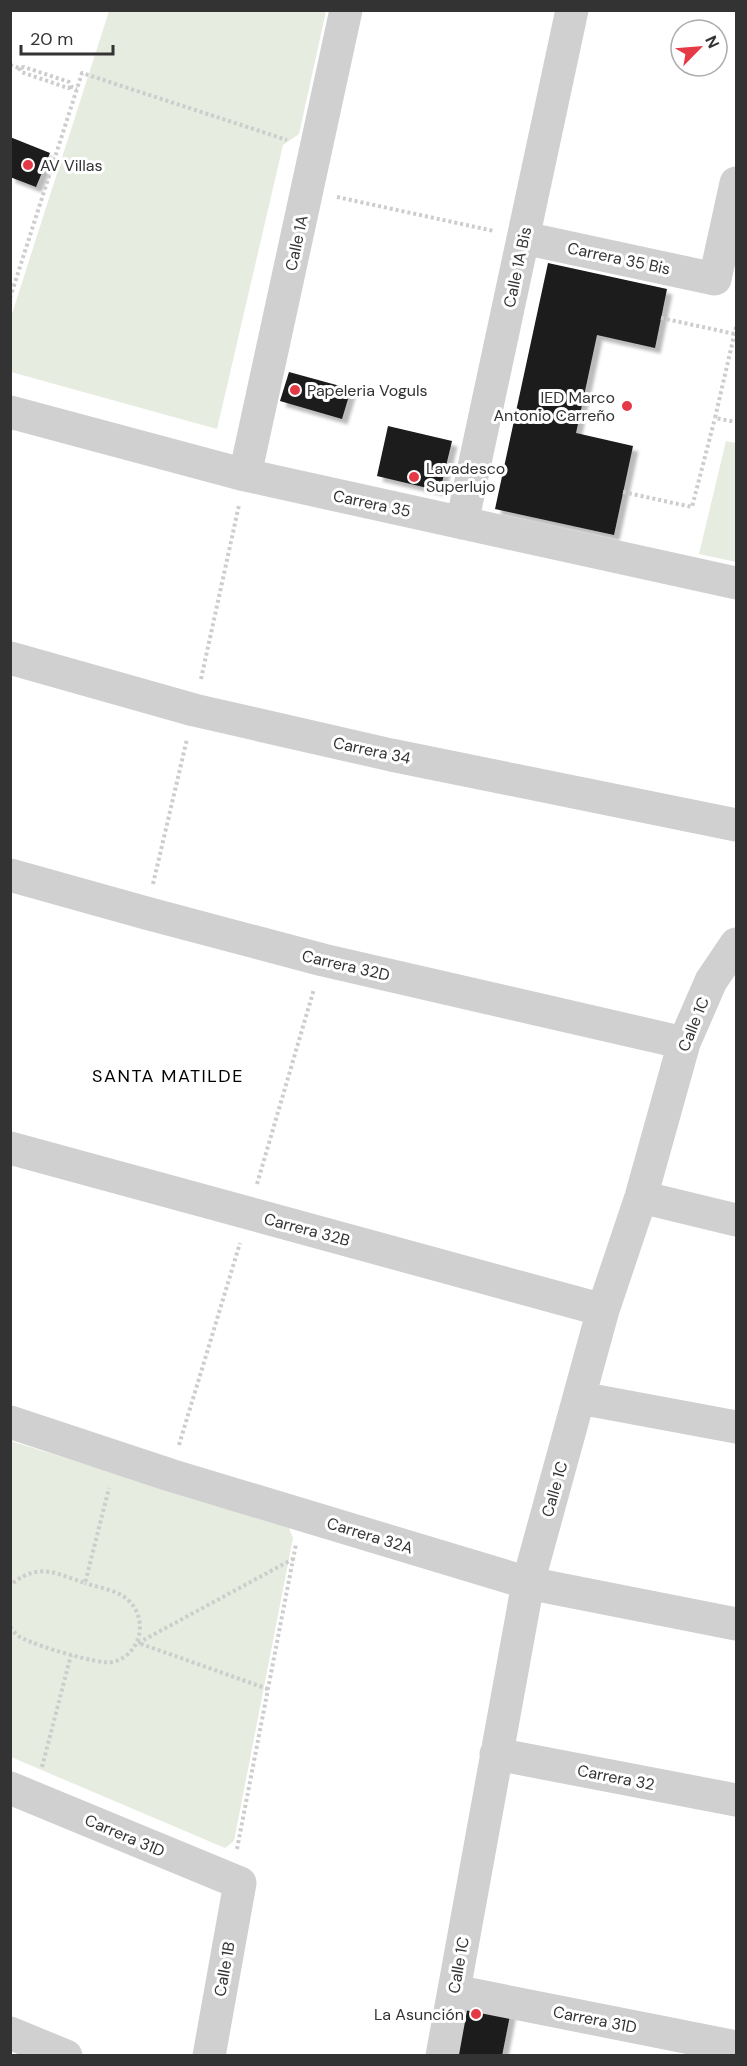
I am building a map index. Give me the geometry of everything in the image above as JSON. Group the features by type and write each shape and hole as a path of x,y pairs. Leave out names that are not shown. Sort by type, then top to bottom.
{"street":[{"name":"Calle 1A","path":"245,475 346,10"},
{"name":"Calle 1A Bis","path":"462,524 572,10"},
{"name":"Carrera 35 Bis","path":"524,238 715,279 736,183"},
{"name":"Carrera 35","path":"10,412 245,475 736,583"},
{"name":"Carrera 34","path":"10,658 194,710 390,755 736,825"},
{"name":"Carrera 32D","path":"10,875 323,960 684,1043"},
{"name":"Calle 1C","path":"442,2055 528,1582 603,1310 641,1197 684,1043 711,981 736,944"},
{"name":"Carrera 32B","path":"10,1148 603,1310"},
{"path":"641,1197 736,1220"},
{"path":"580,1398 736,1427"},
{"name":"Carrera 32A","path":"10,1422 170,1475 528,1582 736,1624"},
{"name":"Carrera 32","path":"496,1754 736,1800"},
{"name":"Carrera 31D","path":"10,1788 240,1883"},
{"name":"Calle 1B","path":"209,2055 240,1883"},
{"name":"Carrera 31D","path":"454,1991 736,2048"},
{"path":"10,2033 66,2055"}],"path":[{"path":"10,65 24,67 69,82 77,89"},
{"path":"10,298 82,73 316,148"},
{"path":"307,190 524,238"},
{"path":"661,318 735,334"},
{"path":"623,492 692,507 736,327"},
{"path":"715,418 736,422"},
{"path":"85,1583 111,1482"},
{"path":"240,1883 235,1858 297,1538"},
{"path":"10,1627 22,1639 71,1655 114,1662 129,1654 138,1643 294,1558"},
{"path":"11,1583 28,1573 44,1570 121,1595 128,1599 138,1614 140,1622 138,1643"},
{"path":"138,1643 268,1689"},
{"path":"40,1774 71,1655"}],"shaded area":[{"path":"109,11 326,11 299,134 283,145 217,429 11,372 11,317"},
{"path":"726,441 736,443 736,562 699,554"},
{"path":"11,1441 289,1528 293,1538 234,1841 225,1848 11,1757"}],"building":[{"name":"AV Villas","path":"10,137 50,153 36,187 10,177"},
{"path":"548,263 667,289 655,348 597,335 576,433 633,446 614,535 495,509"},
{"path":"289,372 351,389 342,419 280,401"},
{"path":"388,426 452,441 440,491 377,476"},
{"path":"474,2003 511,2010 502,2056 453,2056 460,2018"}],"place":[{"name":"AV Villas","path":"28,165"},
{"name":"Papeleria Voguls","path":"295,390"},
{"name":"IED Marco Antonio Carreño","path":"627,406"},
{"name":"Lavadesco Superlujo","path":"414,477"},
{"name":"La Asunción","path":"476,2014"}],"district":[{"name":"SANTA MATILDE","path":"168,1076"}]}
